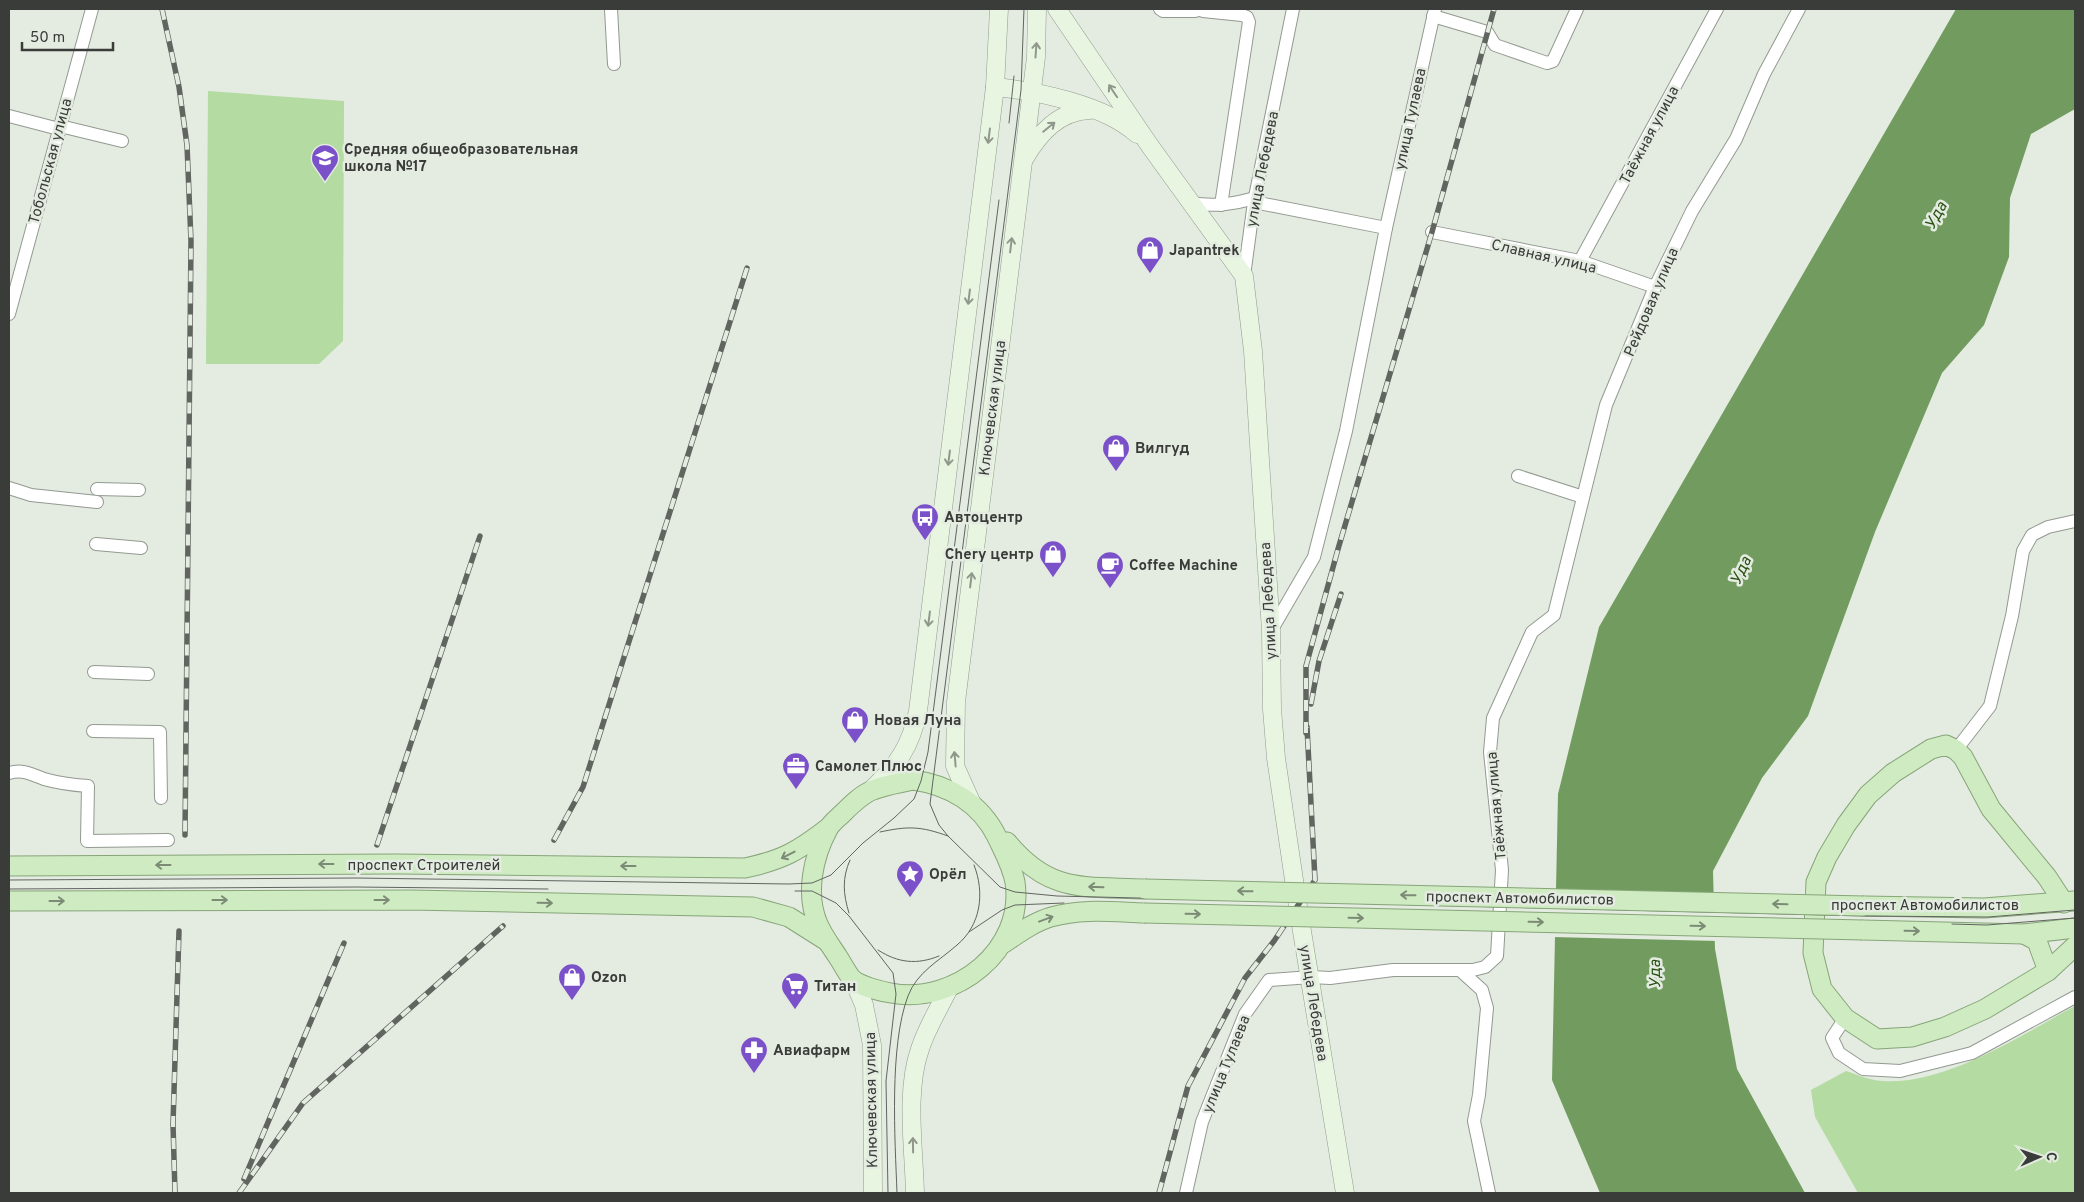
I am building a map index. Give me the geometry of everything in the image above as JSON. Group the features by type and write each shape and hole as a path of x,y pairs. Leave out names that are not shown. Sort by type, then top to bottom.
{"main road":[{"path":"871,790 894,769 904,752 916,718 995,87 999,9"},
{"name":"Ключевская улица","path":"972,804 955,766 956,702 1021,164 1036,57 1037,9"},
{"path":"1057,9 1150,146 1244,276"},
{"path":"995,87 1031,91 1092,110 1119,121 1150,146"},
{"path":"1021,164 1034,142 1047,127 1078,110 1092,110"},
{"name":"улица Лебедева","path":"1244,276 1253,351 1271,631 1272,709 1276,758 1336,1147 1345,1193"},
{"path":"2070,902 1991,809 1971,769 1956,750 1946,745 1931,749 1893,773 1868,796 1846,824 1826,857 1816,882 1813,953 1822,989 1844,1018 1877,1039 1912,1037 1945,1027 1984,1009 2048,971 2075,946"},
{"path":"828,828 813,865 812,891 818,924 827,941 853,979 883,992 908,996 950,986 968,978 989,962 1004,943 1012,922 1015,884 1011,865 990,822 972,804 953,791 921,781 913,780 871,790"},
{"name":"проспект Строителей","path":"9,866 396,864 745,868 783,859 801,849 871,790"},
{"name":"проспект Автомобилистов","path":"990,822 1021,859 1042,875 1078,886 1984,908 2070,902"},
{"path":"9,901 411,900 753,908 789,916 827,941"},
{"name":"проспект Автомобилистов","path":"1004,943 1032,924 1052,916 1095,911 2024,934 2075,928"},
{"path":"2024,934 2037,941 2048,971"},
{"name":"Ключевская улица","path":"853,979 864,1005 872,1044 873,1193"},
{"path":"914,1193 914,1075 920,1048 950,986"}],"street":[{"name":"Тобольская улица","path":"9,314 92,9"},
{"path":"611,9 614,30 614,64"},
{"path":"1160,9 1163,11 1203,10 1242,15 1247,17 1249,22 1221,205"},
{"name":"улица Лебедева","path":"1244,276 1254,200 1293,9"},
{"path":"1434,13 1487,32 1495,45 1547,63 1553,61 1577,9"},
{"name":"Таёжная улица","path":"1580,261 1717,9"},
{"name":"Рейдовая улица","path":"1554,615 1606,405 1655,287 1692,211 1736,139 1764,74 1799,9"},
{"name":"улица Тулаева","path":"1271,631 1314,557 1346,431 1386,228 1434,13"},
{"path":"9,116 122,141"},
{"path":"1191,203 1207,206 1254,200 1386,228"},
{"name":"Славная улица","path":"1432,232 1580,261 1655,287"},
{"path":"1518,476 1583,497"},
{"path":"9,488 31,495 97,496 139,490"},
{"path":"1956,750 1990,706 2012,616 2023,551 2032,535 2048,527 2075,521"},
{"path":"96,544 141,548"},
{"name":"Таёжная улица","path":"1461,971 1485,967 1497,956 1502,870 1490,752 1493,718 1532,632 1554,615"},
{"path":"94,672 148,674"},
{"path":"92,731 160,732 161,798"},
{"path":"9,773 26,771 44,779 88,786 87,841 168,840"},
{"path":"1311,977 1357,976 1393,970 1461,971 1482,990 1487,1008 1480,1086 1474,1121 1489,1193"},
{"name":"улица Тулаева","path":"1186,1193 1202,1122 1245,1014 1269,980 1311,977"},
{"path":"1844,1018 1832,1038 1839,1053 1863,1069 1900,1071 1972,1053 2075,997"}],"shaded area":[{"path":"208,91 344,101 343,341 319,364 206,364"},
{"path":"2075,1006 2075,1193 1858,1193 1815,1117 1811,1090 1846,1071 1882,1081 1906,1080 1932,1075 1957,1067 2007,1044"}],"water":[{"name":"Уда","path":"1956,9 2075,9 2075,109 2031,134 2010,198 2009,257 1984,325 1942,373 1875,532 1808,716 1762,778 1713,871 1715,949 1737,1069 1805,1193 1600,1193 1552,1080 1558,794 1599,627"}],"pier":[{"path":"1553,891 1716,895 1718,941 1552,937"}],"tram line":[{"path":"1024,9 1021,90 930,804 939,825 948,836 1000,887 1015,892 1057,896 1865,916 1988,917 2075,910"},
{"path":"1009,123 1014,76"},
{"path":"9,880 356,878 789,884 812,883 831,875 863,843 914,799 921,781 928,752 999,200"},
{"path":"880,832 914,828 948,836"},
{"path":"849,913 844,886 850,860"},
{"path":"897,1193 895,1093 898,1040 902,1017 908,996 917,980 965,937 976,918 980,897 974,865"},
{"path":"9,889 355,887 548,889"},
{"path":"795,891 812,891 836,903 849,916 893,973 896,994 886,1081 888,1193"},
{"path":"969,932 1002,910 1015,905 1064,903"},
{"path":"1952,924 1987,925 2075,918"},
{"path":"878,950 893,958 908,961 923,961 939,956"}],"railway":[{"path":"162,9 179,87 187,145 191,241 185,835"},
{"path":"1306,733 1306,666 1338,549 1432,232 1494,9"},
{"path":"554,840 583,787 747,268"},
{"path":"377,845 480,536"},
{"path":"1311,704 1319,661 1341,594"},
{"path":"1159,1193 1188,1086 1245,978 1274,941 1315,880 1307,727"},
{"path":"239,1193 303,1103 503,926"},
{"path":"175,1193 173,1124 179,931"},
{"path":"244,1179 344,943"}],"place":[{"name":"Средняя общеобразовательная школа №17","path":"325,182"},
{"name":"Japantrek","path":"1150,274"},
{"name":"Вилгуд","path":"1116,472"},
{"name":"Автоцентр","path":"925,541"},
{"name":"Chery центр","path":"1053,578"},
{"name":"Coffee Machine","path":"1110,589"},
{"name":"Новая Луна","path":"855,744"},
{"name":"Самолет Плюс","path":"796,790"},
{"name":"Орёл","path":"910,898"},
{"name":"Ozon","path":"572,1001"},
{"name":"Титан","path":"795,1010"},
{"name":"Авиафарм","path":"754,1074"}]}
